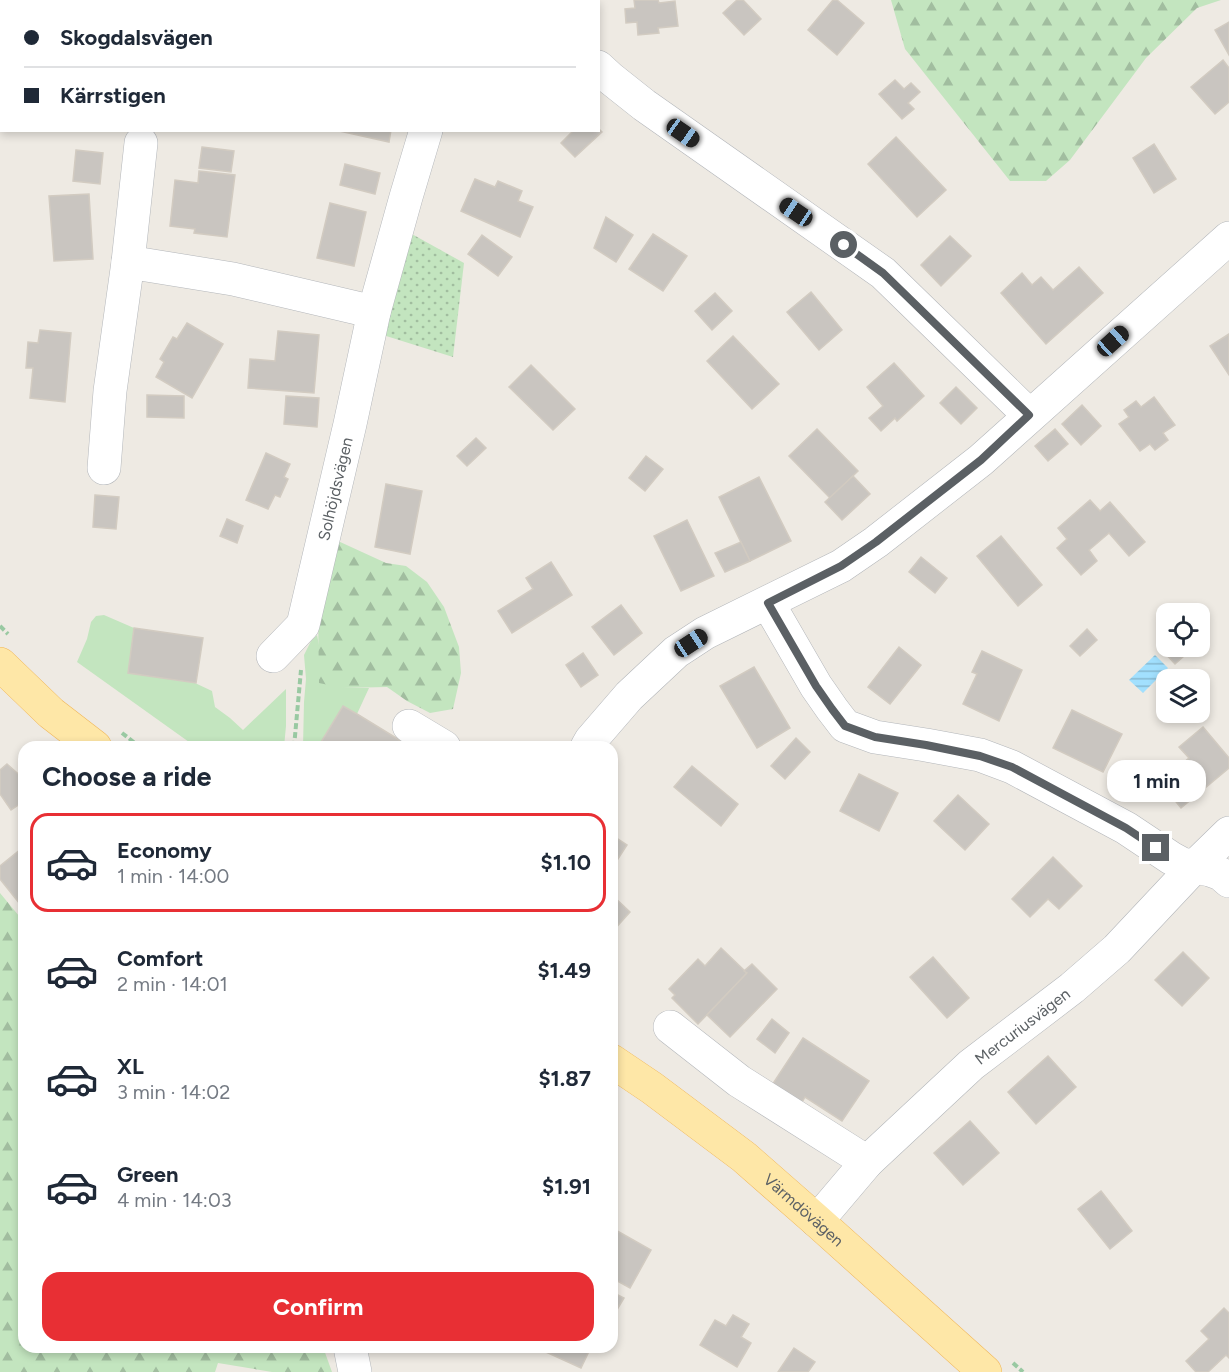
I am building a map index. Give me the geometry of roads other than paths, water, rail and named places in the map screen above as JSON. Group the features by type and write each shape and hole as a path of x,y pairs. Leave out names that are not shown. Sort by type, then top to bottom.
{"main road":[{"path":"0,664 51,713 87,741"},
{"name":"Värmdövägen","path":"618,1065 744,1157 985,1372"}],"street":[{"path":"600,69 644,105 883,273 1029,415"},
{"name":"Solhöjdsvägen","path":"273,656 303,625 374,312 425,132"},
{"path":"104,468 110,391 128,262 141,143"},
{"path":"590,741 629,696 676,652 705,633 841,566 876,542 981,460 1229,238"},
{"path":"128,262 233,279 374,312"},
{"path":"768,603 816,686 845,726 875,737 980,756 1012,767 1126,828 1182,864 1210,870 1221,874 1229,881"},
{"path":"409,726 434,741"},
{"name":"Mercuriusvägen","path":"817,1221 867,1162 971,1065 1072,988 1117,949 1229,833"},
{"path":"670,1027 739,1081 867,1162"},
{"path":"351,1353 355,1372"}],"water":[{"path":"1155,655 1168,668 1156,669 1156,680 1143,693 1129,680"}]}
